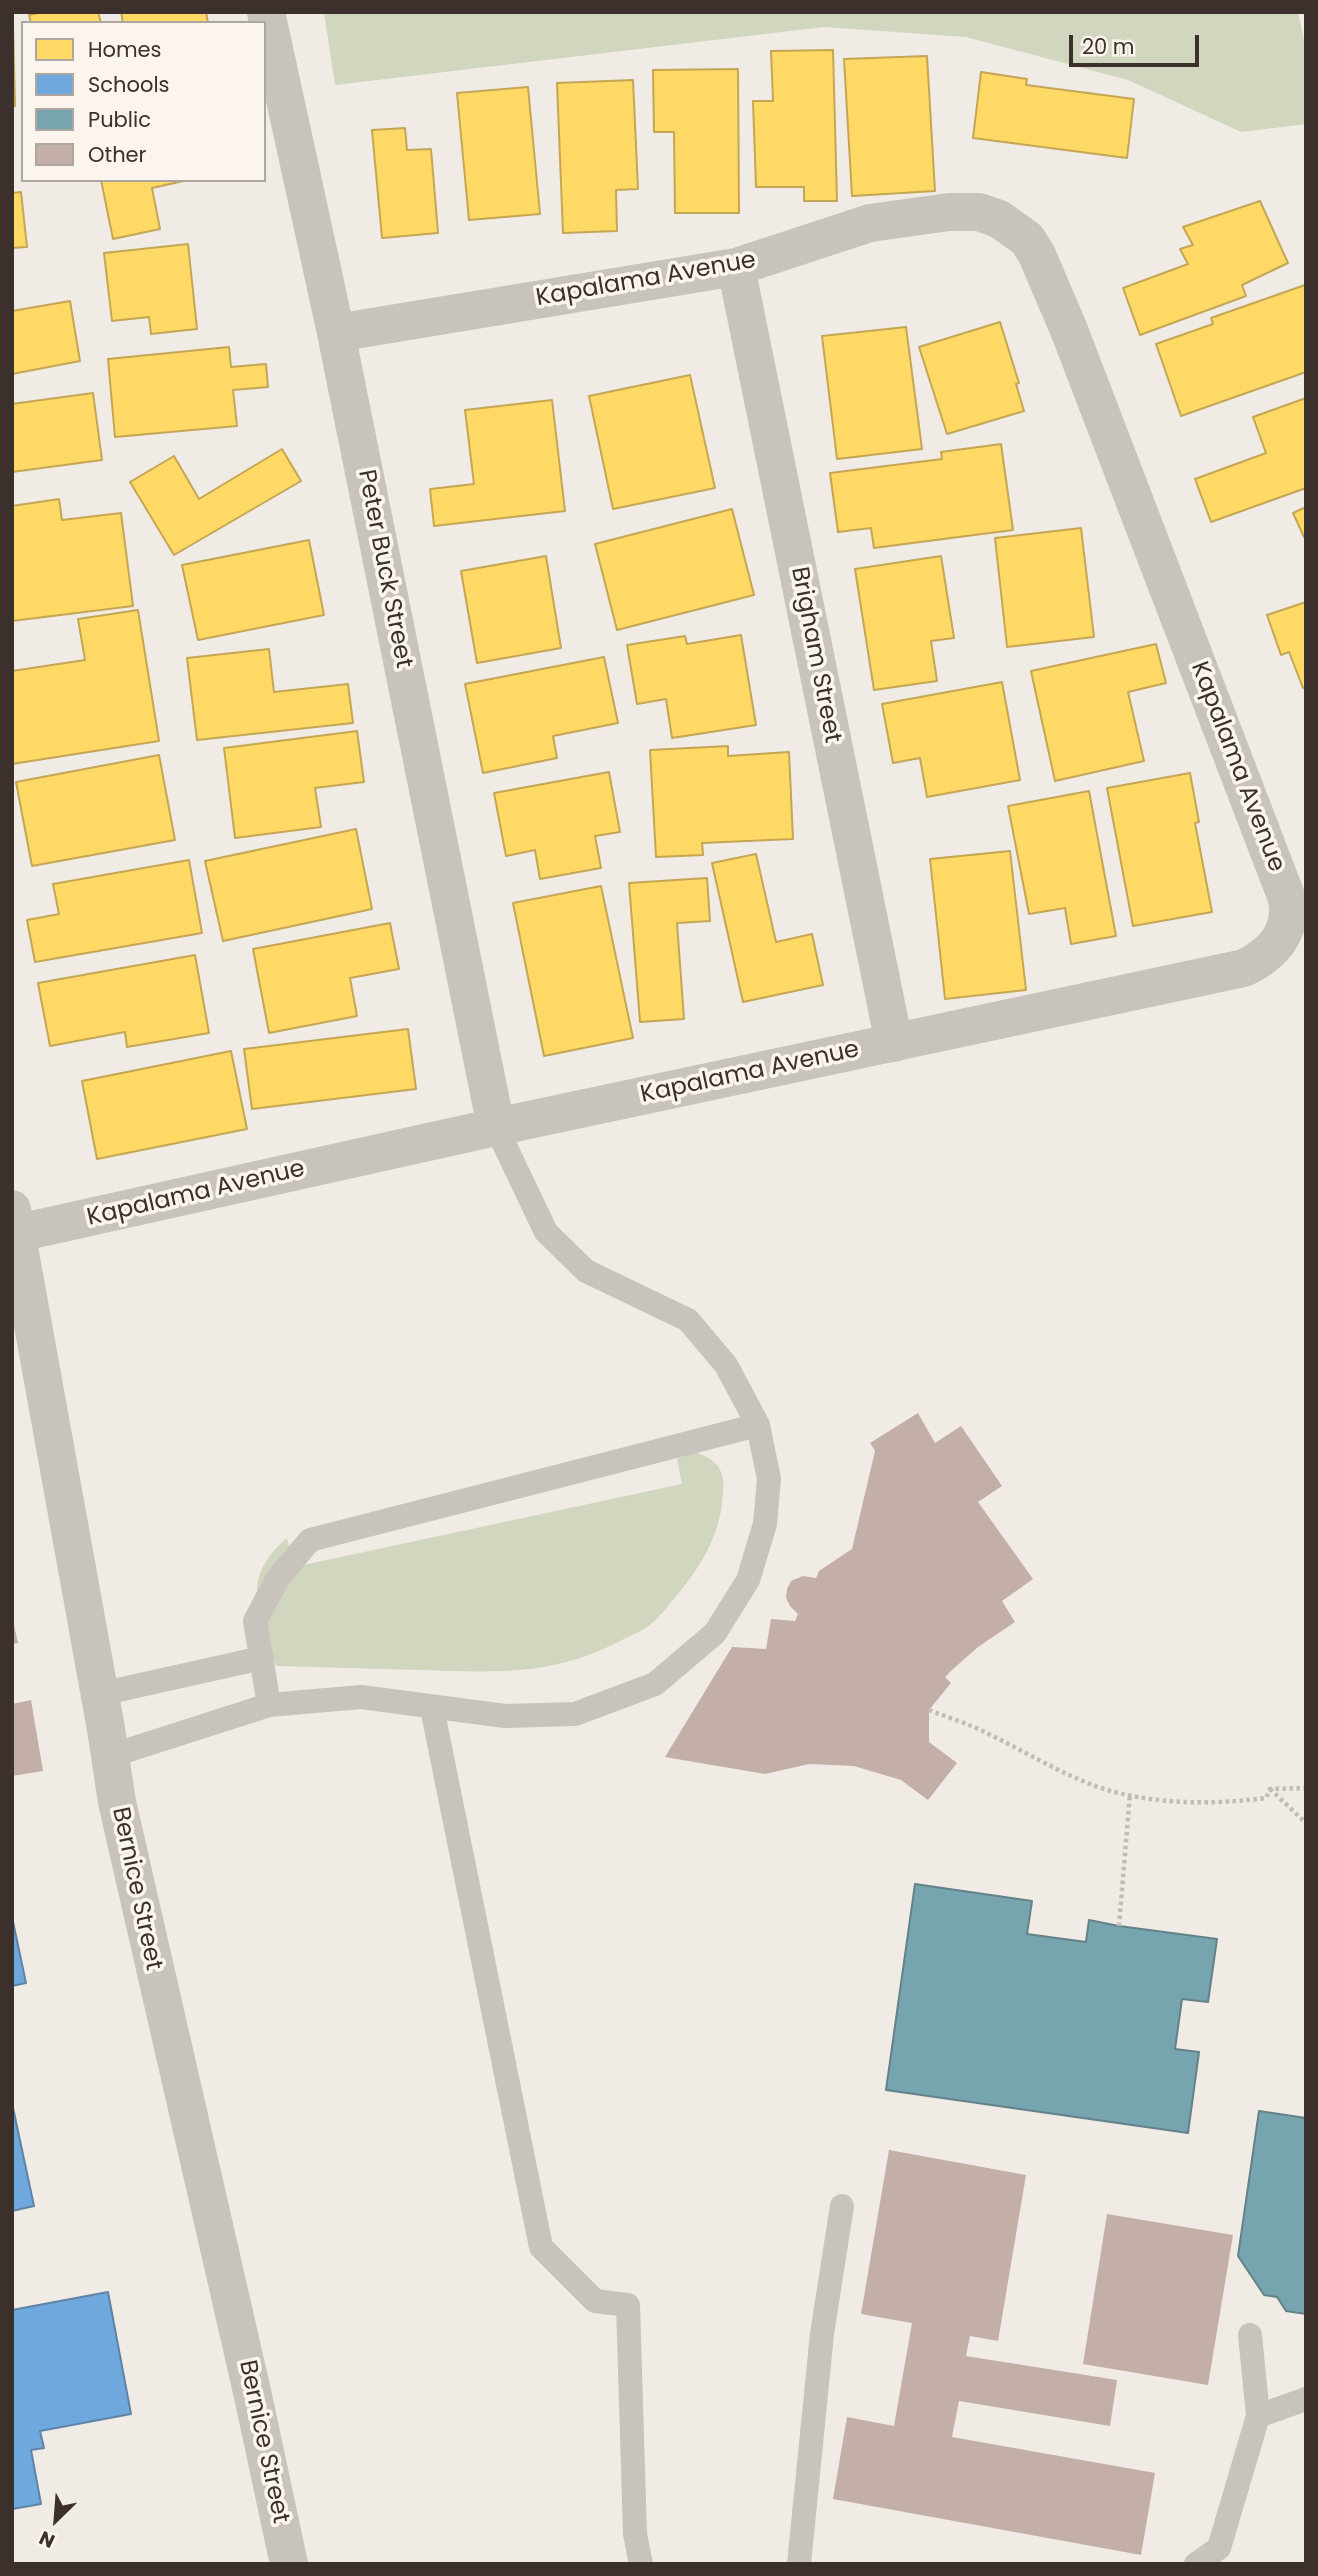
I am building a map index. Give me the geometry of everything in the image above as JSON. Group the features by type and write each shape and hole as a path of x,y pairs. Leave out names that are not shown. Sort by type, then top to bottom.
{"street":[{"name":"Peter Buck Street","path":"266,12 336,333 496,1127"},
{"name":"Kapalama Avenue","path":"14,1226 1244,968 1260,960 1279,942 1286,928 1288,905 1069,330 1037,255 1027,239 999,219 979,212 950,212 870,223 736,267 336,333"},
{"name":"Brigham Street","path":"736,267 894,1043"},
{"name":"Bernice Street","path":"14,1226 100,1694 117,1802 289,2564"}],"lane":[{"path":"110,1756 270,1705 361,1697 505,1716 575,1714 655,1685 715,1633 748,1580 765,1524 769,1479 758,1425 726,1366 688,1320 586,1271 546,1232 496,1127"},
{"path":"270,1705 256,1621 278,1578 310,1540 758,1425"},
{"path":"100,1694 262,1658"},
{"path":"432,1708 541,2247 595,2301 628,2305 635,2534 641,2564"},
{"path":"799,2564 822,2334 842,2206"},
{"path":"1196,2564 1219,2547 1258,2416 1250,2335"},
{"path":"1258,2416 1306,2399"}],"path":[{"path":"929,1710 975,1728 1066,1774 1099,1787 1155,1800 1229,1803 1265,1798 1270,1789"},
{"path":"1270,1789 1306,1787"},
{"path":"1270,1789 1306,1823"},
{"path":"1119,1926 1130,1794"}],"green space":[{"path":"324,12 1298,12 1306,50 1306,124 1241,132 1128,80 966,37 824,27 335,85"},
{"path":"693,1452 711,1459 720,1470 723,1485 722,1504 717,1527 708,1549 689,1579 659,1617 640,1631 571,1661 523,1670 276,1666 260,1614 258,1583 262,1568 287,1538 294,1567 682,1484 677,1459"}],"building: Homes":[{"path":"42,12 98,12 100,21 30,21 29,15"},
{"path":"121,12 206,12 208,21 123,21"},
{"path":"13,26 15,106 12,106"},
{"path":"833,50 837,201 804,201 804,187 756,187 753,101 773,101 771,51"},
{"path":"927,56 935,191 852,196 844,59"},
{"path":"738,69 739,213 675,213 674,132 654,132 653,70"},
{"path":"981,72 1027,79 1026,85 1134,99 1127,158 973,138"},
{"path":"633,80 638,189 616,190 617,231 563,233 557,83"},
{"path":"528,87 540,214 469,220 457,93"},
{"path":"405,128 407,150 431,149 438,233 382,238 372,130"},
{"path":"101,182 179,182 152,188 160,229 113,239"},
{"path":"21,192 27,247 12,248 12,193"},
{"path":"1260,201 1288,263 1242,285 1246,296 1140,335 1123,288 1188,264 1180,249 1193,245 1183,227"},
{"path":"188,244 197,329 151,334 149,317 112,321 104,253"},
{"path":"1305,285 1306,372 1181,416 1156,344 1213,324 1211,318"},
{"path":"70,301 80,361 12,374 12,311"},
{"path":"1000,322 1019,383 1016,384 1024,411 947,434 919,347"},
{"path":"906,327 922,449 837,459 822,336"},
{"path":"229,347 231,367 266,364 268,387 233,390 237,426 115,437 108,359"},
{"path":"690,375 715,488 613,509 589,396"},
{"path":"93,393 102,460 12,472 12,404"},
{"path":"1306,398 1306,488 1211,522 1195,479 1266,453 1253,417"},
{"path":"552,400 565,511 434,526 430,489 474,484 465,410"},
{"path":"1001,444 1013,530 874,548 871,528 838,532 830,473 942,459 941,452"},
{"path":"282,449 301,481 174,555 130,482 174,456 199,499"},
{"path":"59,499 62,520 121,513 133,606 12,621 12,506"},
{"path":"1306,507 1306,537 1304,537 1293,513"},
{"path":"732,509 754,595 617,630 595,544"},
{"path":"1081,528 1094,637 1007,647 995,538"},
{"path":"309,540 324,615 198,640 182,565"},
{"path":"546,556 561,648 477,663 461,571"},
{"path":"941,556 954,638 931,641 937,681 874,690 855,569"},
{"path":"1306,602 1306,687 1303,688 1289,652 1281,655 1267,615"},
{"path":"138,610 159,741 12,764 12,671 85,660 78,619"},
{"path":"741,635 756,725 672,738 666,699 637,704 627,645 685,636 687,644"},
{"path":"1156,644 1166,683 1128,692 1144,761 1055,781 1031,671"},
{"path":"269,649 274,692 348,684 353,723 197,740 187,658"},
{"path":"604,657 618,723 553,736 557,758 483,773 465,684"},
{"path":"1002,682 1020,780 927,797 920,758 893,763 882,704"},
{"path":"357,731 364,782 315,788 321,827 235,838 224,748"},
{"path":"728,746 728,756 789,752 793,839 702,843 703,855 656,857 650,750"},
{"path":"159,755 175,840 32,866 16,782"},
{"path":"609,772 620,832 595,836 601,868 540,879 535,850 506,856 494,793"},
{"path":"1190,773 1199,822 1195,823 1212,912 1133,926 1107,788"},
{"path":"1089,791 1116,936 1071,944 1065,908 1029,914 1008,806"},
{"path":"356,829 372,909 223,941 205,861"},
{"path":"1010,851 1026,990 945,999 930,859"},
{"path":"756,854 776,942 812,934 823,985 743,1002 712,863"},
{"path":"189,860 202,933 35,962 27,920 59,914 53,884"},
{"path":"707,878 710,921 677,923 684,1019 640,1022 629,883"},
{"path":"601,886 633,1038 544,1056 513,903"},
{"path":"390,923 399,969 350,978 357,1016 269,1033 253,949"},
{"path":"195,955 209,1033 127,1047 125,1032 50,1046 38,983"},
{"path":"408,1029 416,1089 252,1109 244,1049"},
{"path":"231,1051 247,1129 97,1159 82,1081"}],"building: Schools":[{"path":"12,1917 26,1983 12,1986"},
{"path":"12,2103 34,2206 12,2211"},
{"path":"108,2292 131,2414 40,2431 44,2448 31,2450 41,2504 12,2509 12,2310"}],"building: Public":[{"path":"915,1884 1032,1901 1027,1934 1086,1942 1089,1920 1217,1939 1208,2002 1182,1999 1175,2049 1199,2052 1188,2133 886,2090"},
{"path":"1259,2111 1306,2118 1306,2314 1286,2311 1277,2297 1264,2295 1238,2256"}],"building: Other":[{"path":"918,1413 935,1443 961,1426 1002,1486 978,1502 1033,1579 1002,1601 1015,1622 978,1647 945,1677 951,1683 929,1710 929,1742 957,1763 928,1800 901,1780 854,1766 809,1764 765,1774 665,1757 732,1647 766,1649 771,1619 795,1621 798,1614 786,1598 791,1581 803,1576 816,1578 819,1571 852,1549 875,1451 870,1443"},
{"path":"12,1616 18,1643 12,1644"},
{"path":"31,1700 43,1771 12,1776 12,1704"},
{"path":"889,2150 1026,2175 998,2341 970,2336 966,2356 1117,2380 1110,2426 959,2401 952,2437 1155,2473 1141,2555 833,2499 847,2417 894,2426 912,2323 861,2314"},
{"path":"1107,2214 1233,2235 1208,2385 1083,2364"}]}
